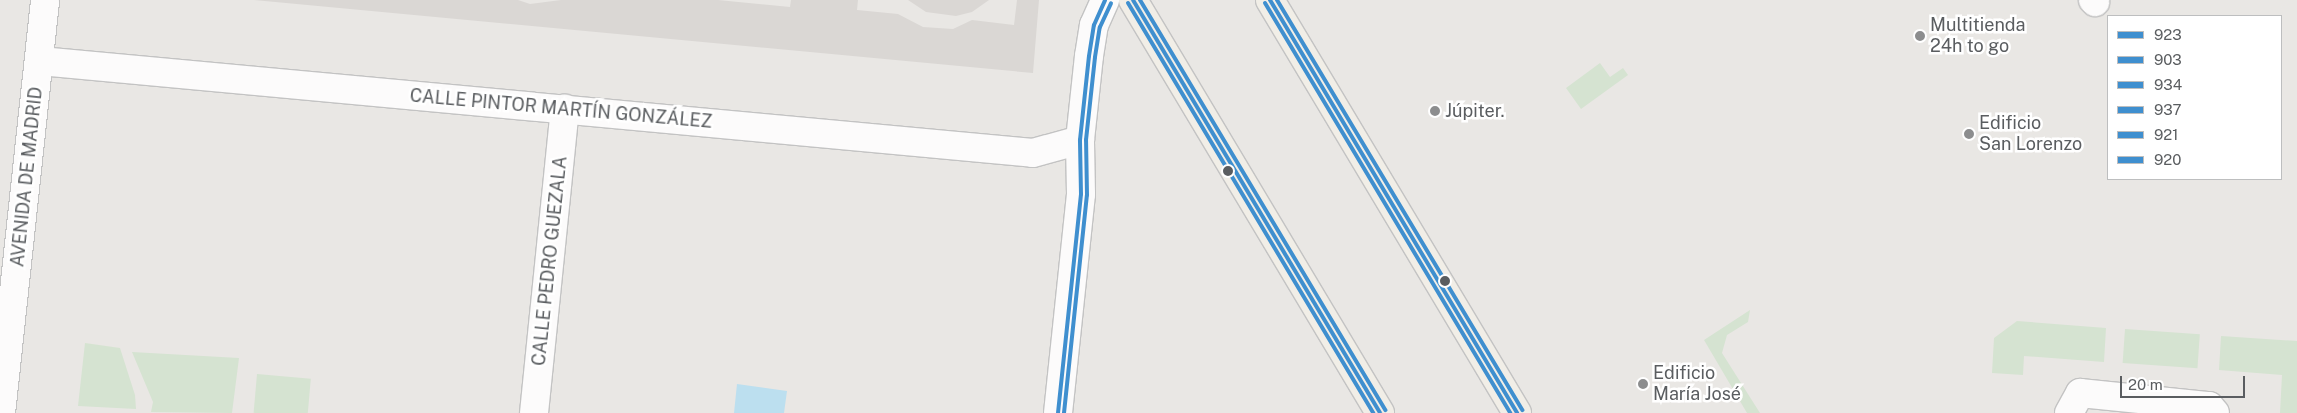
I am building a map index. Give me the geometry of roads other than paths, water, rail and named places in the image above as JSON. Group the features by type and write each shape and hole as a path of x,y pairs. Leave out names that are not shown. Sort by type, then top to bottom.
{"main road":[{"path":"1133,0 1380,413"},
{"path":"1270,0 1517,413"}],"street":[{"name":"AVENIDA DE MADRID","path":"1,413 45,0"},
{"path":"1058,413 1081,194 1080,140 1094,25 1105,0"},
{"name":"CALLE PINTOR MARTÍN GONZÁLEZ","path":"40,61 1033,153 1080,140"},
{"name":"CALLE PEDRO GUEZALA","path":"534,413 565,109"},
{"path":"2069,413 2080,394 2209,406 2216,413"}],"water":[{"path":"737,384 787,391 784,413 734,413"}],"place":[{"name":"Multitienda 24h to go","path":"1920,36"},
{"name":"Júpiter.","path":"1435,111"},
{"name":"Edificio San Lorenzo","path":"1969,134"},
{"name":"Edificio María José","path":"1643,384"}]}
